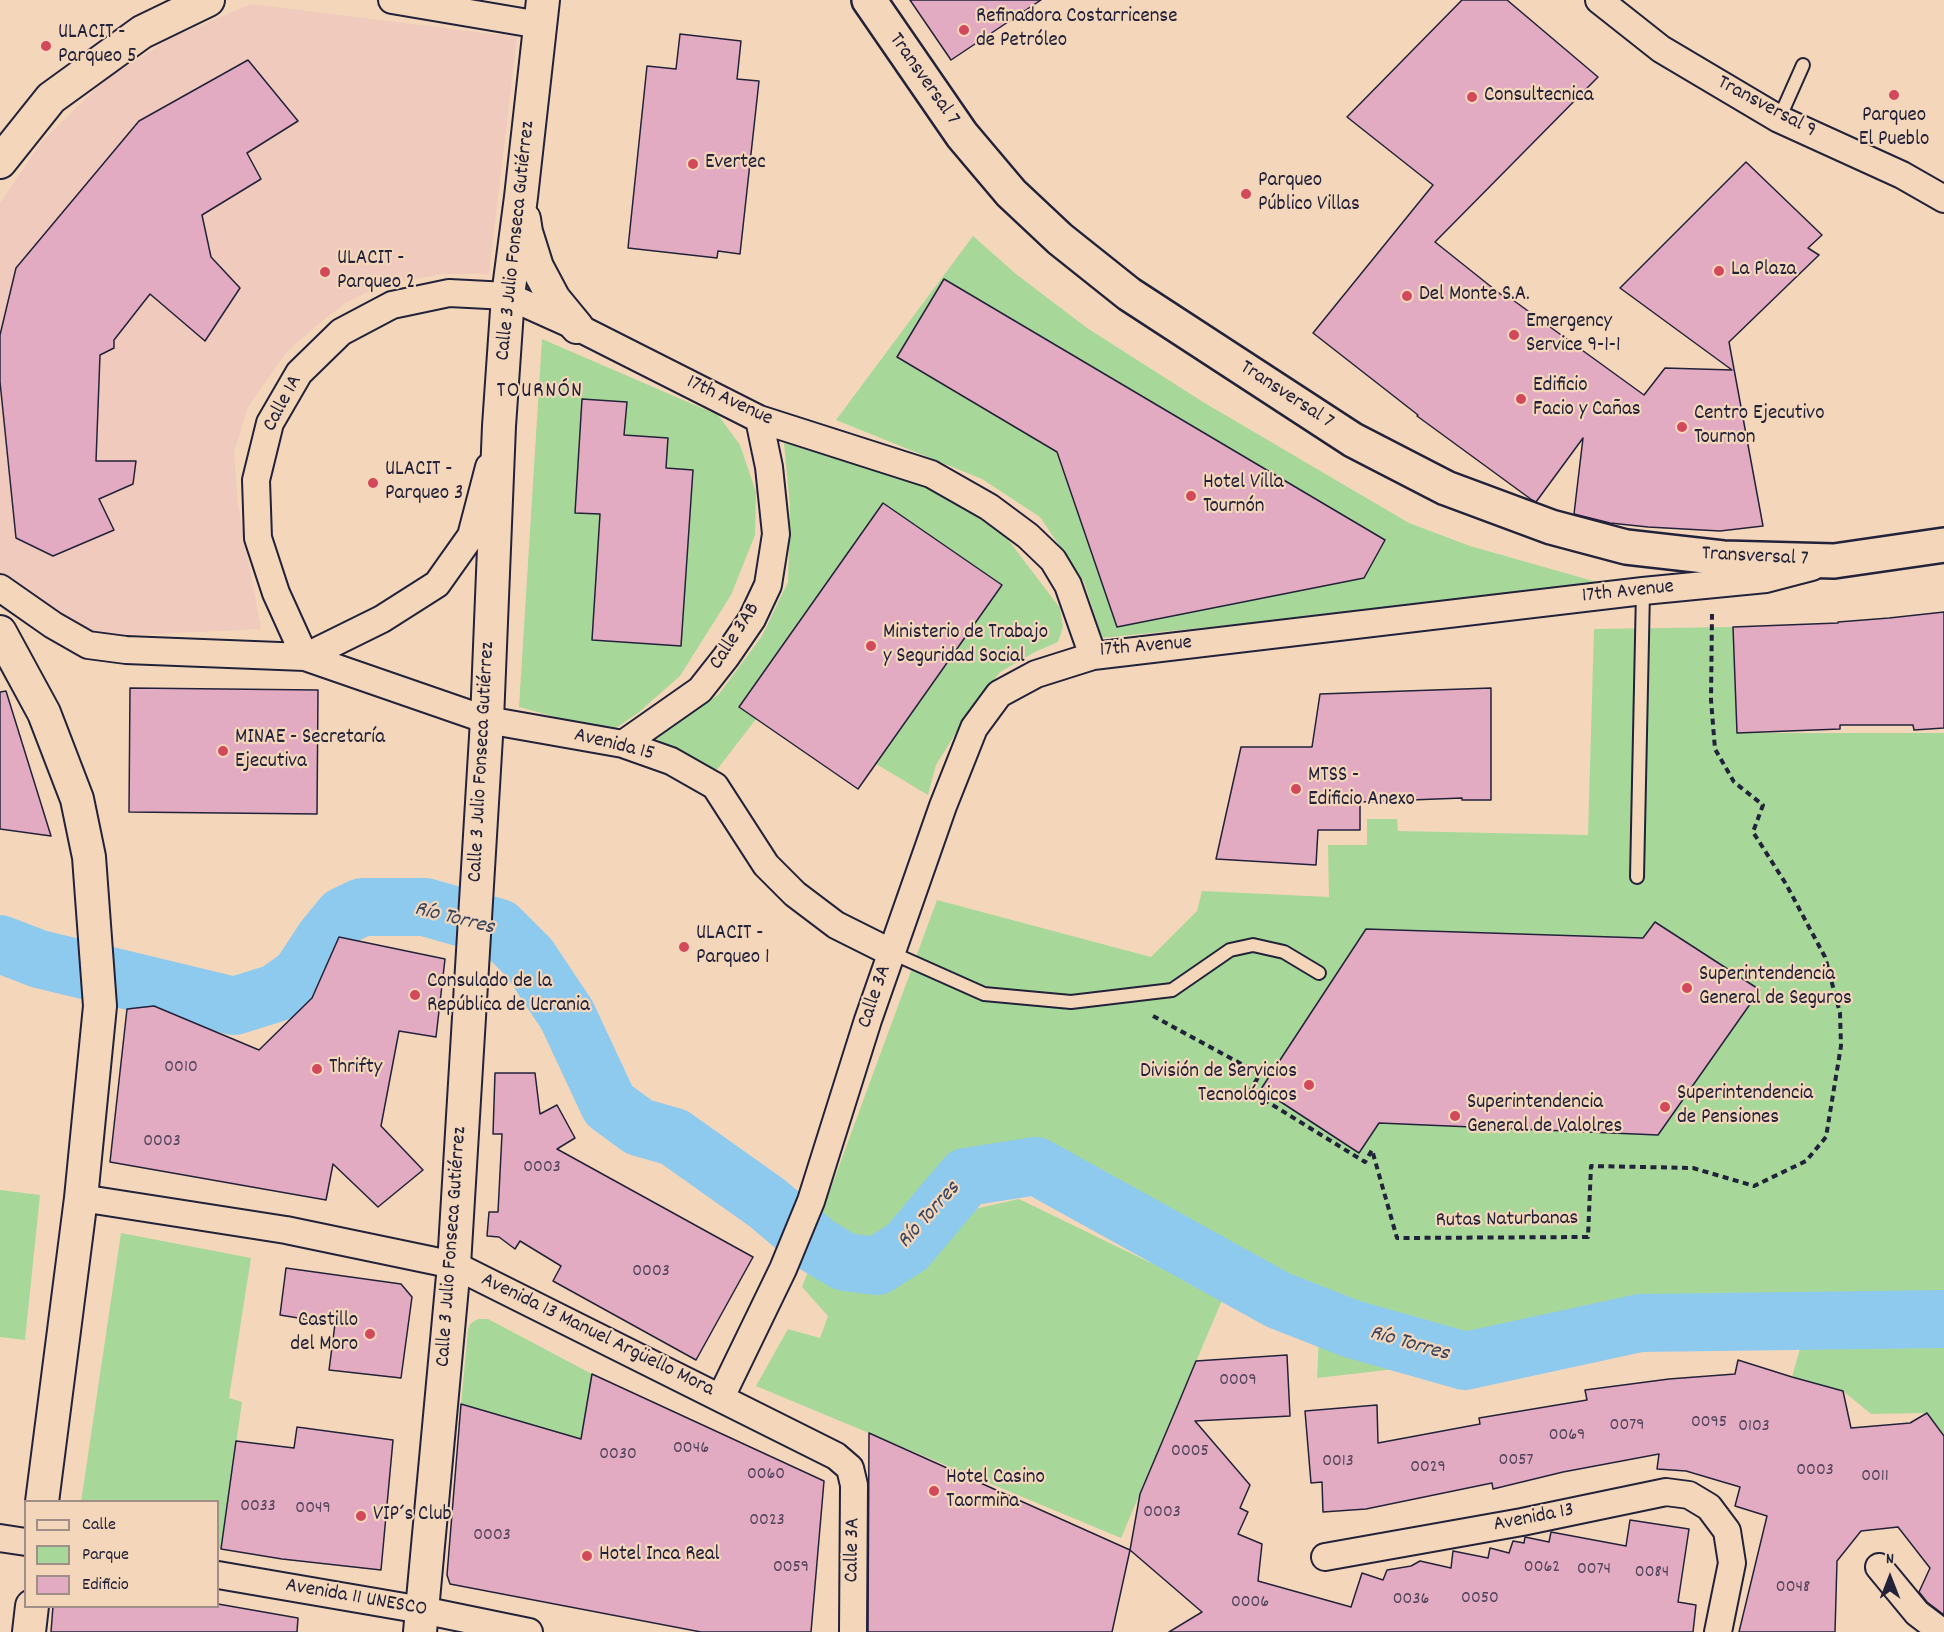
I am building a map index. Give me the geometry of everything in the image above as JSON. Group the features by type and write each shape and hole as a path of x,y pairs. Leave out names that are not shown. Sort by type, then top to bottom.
{"main road":[{"name":"Transversal 7","path":"869,0 962,135 1011,193 1060,239 1129,294 1353,440 1446,489 1551,527 1615,544 1723,558 1834,561 1944,545"}],"street":[{"path":"0,162 51,98 142,32 208,0"},
{"path":"392,0 541,13"},
{"name":"Transversal 9","path":"1599,0 1661,50 1779,119 1902,175 1944,199"},
{"name":"Calle 3 Julio Fonseca Gutiérrez","path":"421,1621 454,1265 487,720 499,426 508,296 541,13"},
{"path":"521,197 526,232 537,267 554,299 577,327"},
{"name":"Calle 1A","path":"305,657 276,593 258,538 256,480 270,423 299,373 340,332 392,305 450,292 508,296"},
{"name":"17th Avenue","path":"508,296 577,327 759,419 931,474 989,507 1028,536 1053,560 1068,585 1093,656 1643,591 1766,579 1834,561"},
{"name":"Calle 3AB","path":"623,744 700,690 752,619 768,585 776,534 769,467 759,419"},
{"name":"Avenida 15","path":"305,657 382,620 437,584 471,536 499,426"},
{"name":"Avenida 15","path":"0,588 53,626 88,645 126,650 305,657 487,720 623,744 671,761 715,786 766,865 795,894 836,925 892,953"},
{"path":"0,632 44,713 77,799 89,857 100,1006 81,1198 42,1500"},
{"name":"Calle 3A","path":"721,1397 783,1269 811,1202 868,1020 943,806 974,728 999,694 1036,674 1093,656"},
{"name":"Avenida 13 Manuel Argüello Mora","path":"81,1198 286,1230 454,1265 721,1397 836,1456 850,1468"},
{"name":"Calle 3A","path":"850,1468 854,1485 853,1632"},
{"name":"Avenida 13","path":"1325,1557 1522,1522 1666,1492 1689,1495 1709,1507 1727,1531 1732,1563 1718,1632"},
{"path":"0,1538 24,1542"},
{"path":"1879,1567 1917,1613 1942,1632"},
{"name":"Avenida 11 UNESCO","path":"219,1575 421,1621 530,1632"},
{"path":"29,1632 32,1608"}],"lane":[{"path":"1779,119 1803,65"},
{"path":"1637,877 1643,591"},
{"path":"892,953 984,994 1071,1002 1172,990 1230,950 1253,945 1284,952 1319,973"}],"path":[{"name":"Rutas Naturbanas","path":"1118,997 1260,1074 1250,1091 1365,1162 1372,1150 1397,1238 1588,1237 1591,1166 1693,1168 1754,1186 1806,1161 1826,1137 1841,1046 1840,1012 1825,957 1786,884 1753,832 1763,805 1734,782 1715,749 1711,700 1712,584"}],"shaded area":[{"path":"251,4 517,37 489,274 443,274 382,285 347,302 286,353 248,407 234,452 238,505 261,629 94,637 0,574 0,203 42,141 105,80 171,38"}],"green space":[{"path":"973,236 1016,274 1087,328 1203,402 1409,523 1470,546 1611,586 1102,638 1084,582 1040,517 982,479 836,420","holes":["944,279 1385,540 1363,578 1117,627 1056,452 897,358"]},
{"path":"542,339 718,415 740,445 756,492 755,535 731,595 680,676 638,713 610,732 519,707","holes":["582,399 626,402 624,435 668,438 666,468 693,470 681,646 592,640 600,514 575,512"]},
{"path":"784,443 934,488 1006,537 1060,608 1063,627 1058,642 1000,672 967,715 936,765 928,795 876,764 1002,585 883,503 740,706 756,719 716,771 656,739 719,694 762,636 788,582 790,506"},
{"path":"1733,627 1737,733 1944,733 1944,1319 1640,1323 1465,1361 1317,1378 1320,1316 1278,1300 1036,1166 966,1177 882,1254 868,1245 853,1250 817,1226 937,900 1151,957 1197,911 1202,891 1329,897 1328,845 1367,845 1367,819 1397,819 1398,831 1588,835 1594,629","holes":["1656,922 1759,990 1658,1135 1379,1123 1358,1153 1261,1089 1366,929 1643,938"]},
{"path":"0,1190 40,1195 25,1340 0,1337"},
{"path":"1019,1199 1223,1298 1121,1538 756,1386 788,1329 820,1338 828,1316 802,1287 812,1261 861,1285 920,1261 952,1214"},
{"path":"121,1233 251,1258 229,1398 242,1402 221,1549 219,1548 219,1500 81,1500"},
{"path":"478,1319 488,1319 592,1374 581,1439 461,1404 468,1330 470,1324"},
{"path":"1944,1339 1944,1436 1927,1413 1871,1414 1843,1391 1792,1377 1801,1345"}],"building":[{"name":"Refinadora Costarricense de Petróleo","path":"910,0 1041,0 951,60"},
{"path":"1462,0 1507,0 1598,77 1435,242 1504,297 1506,295 1644,395 1665,368 1732,370 1620,288 1746,162 1822,235 1808,248 1819,255 1729,342 1763,526 1720,531 1648,527 1610,523 1574,514 1583,438 1536,502 1417,416 1313,333 1433,185 1347,117"},
{"name":"Evertec","path":"680,34 741,41 737,79 759,81 740,254 718,251 717,258 628,248 647,66 676,69"},
{"path":"248,60 298,121 247,153 261,179 202,215 211,257 240,288 205,341 150,294 114,340 114,348 100,355 96,461 136,461 133,484 99,499 114,530 53,556 16,538 0,382 0,335 16,268 139,121"},
{"name":"Hotel Villa Tournón","path":"944,279 1385,540 1364,578 1117,627 1057,452 897,357"},
{"path":"582,399 627,402 624,435 668,438 666,468 693,470 681,646 592,640 600,514 575,513"},
{"name":"Ministerio de Trabajo y Seguridad Social","path":"883,503 1002,585 858,789 739,707"},
{"path":"1944,612 1944,728 1914,730 1913,725 1840,725 1840,729 1737,733 1733,627 1838,623"},
{"name":"MINAE - Secretaría Ejecutiva","path":"130,688 318,690 317,814 129,812"},
{"path":"1491,688 1491,800 1462,800 1462,798 1360,802 1360,830 1318,830 1316,865 1216,859 1241,747 1312,747 1320,694"},
{"path":"6,691 51,836 0,829 0,692"},
{"path":"1655,922 1760,990 1658,1135 1379,1123 1359,1153 1261,1089 1366,929 1643,938"},
{"name":"Thrifty","path":"339,937 445,959 436,1037 399,1031 381,1126 423,1170 378,1207 333,1164 326,1200 110,1162 127,1009 154,1006 259,1050 312,998"},
{"path":"495,1073 535,1073 540,1114 557,1105 575,1138 557,1149 753,1257 696,1360 553,1281 561,1266 520,1241 515,1249 499,1237 487,1236 489,1212 498,1212 502,1134 493,1134"},
{"name":"Castillo del Moro","path":"286,1268 401,1284 412,1297 401,1378 329,1370 335,1324 280,1315"},
{"path":"1287,1355 1290,1416 1195,1421 1250,1485 1240,1508 1248,1512 1238,1534 1262,1544 1258,1581 1351,1607 1362,1573 1383,1580 1387,1570 1411,1566 1420,1561 1451,1568 1453,1551 1488,1558 1490,1548 1509,1553 1513,1541 1524,1543 1525,1537 1549,1542 1551,1532 1626,1546 1630,1520 1689,1529 1678,1602 1696,1605 1693,1632 1169,1632 1202,1612 1130,1550 1140,1494 1196,1361"},
{"path":"1738,1360 1843,1391 1851,1428 1910,1423 1927,1413 1944,1436 1944,1615 1927,1602 1919,1592 1930,1568 1898,1527 1861,1531 1837,1561 1835,1632 1739,1632 1767,1516 1735,1506 1740,1487 1686,1471 1657,1469 1659,1454 1563,1472 1493,1489 1492,1483 1366,1509 1323,1512 1322,1482 1311,1483 1305,1411 1377,1405 1378,1443 1480,1424 1479,1418 1587,1400 1585,1390 1669,1379 1735,1374"},
{"path":"592,1374 824,1481 811,1632 701,1632 450,1584 447,1575 461,1404 581,1439"},
{"path":"297,1427 393,1440 381,1570 282,1559 221,1549 236,1441 294,1448"},
{"name":"Hotel Casino Taormina","path":"869,1433 1130,1550 1112,1632 868,1632"},
{"path":"219,1604 298,1618 297,1632 51,1632 53,1608 219,1608"}],"waterway":[{"name":"Río Torres","path":"0,944 39,959 234,1006 276,993 300,976 325,938 343,916 362,907 425,907 499,928 529,958 567,1015 609,1105 639,1127 674,1137 767,1203 818,1246 845,1262 877,1266 907,1247 966,1177 1036,1166 1278,1300 1352,1329 1465,1361 1640,1323 1944,1319"}],"place":[{"name":"Refinadora Costarricense de Petróleo","path":"964,30"},
{"name":"ULACIT - Parqueo 5","path":"46,46"},
{"name":"Parqueo El Pueblo","path":"1894,95"},
{"name":"Consultecnica","path":"1472,97"},
{"name":"Evertec","path":"693,164"},
{"name":"Parqueo Público Villas","path":"1246,194"},
{"name":"La Plaza","path":"1719,271"},
{"name":"ULACIT - Parqueo 2","path":"325,272"},
{"name":"Del Monte S.A.","path":"1407,296"},
{"name":"Emergency Service 9-1-1","path":"1514,335"},
{"name":"Edificio Facio y Cañas","path":"1521,399"},
{"name":"Centro Ejecutivo Tournon","path":"1682,427"},
{"name":"ULACIT - Parqueo 3","path":"373,483"},
{"name":"Hotel Villa Tournón","path":"1191,496"},
{"name":"Ministerio de Trabajo y Seguridad Social","path":"871,646"},
{"name":"MINAE - Secretaría Ejecutiva","path":"223,751"},
{"name":"MTSS - Edificio Anexo","path":"1296,789"},
{"name":"ULACIT - Parqueo 1","path":"684,947"},
{"name":"Superintendencia General de Seguros","path":"1687,988"},
{"name":"Consulado de la República de Ucrania","path":"415,995"},
{"name":"Thrifty","path":"317,1069"},
{"name":"División de Servicios Tecnológicos","path":"1309,1085"},
{"name":"Superintendencia de Pensiones","path":"1665,1107"},
{"name":"Superintendencia General de Valolres","path":"1455,1116"},
{"name":"Castillo del Moro","path":"370,1334"},
{"name":"Hotel Casino Taormina","path":"934,1491"},
{"name":"VIP´s Club","path":"361,1516"},
{"name":"Hotel Inca Real","path":"587,1556"}],"district":[{"name":"TOURNÓN","path":"540,393"}]}
